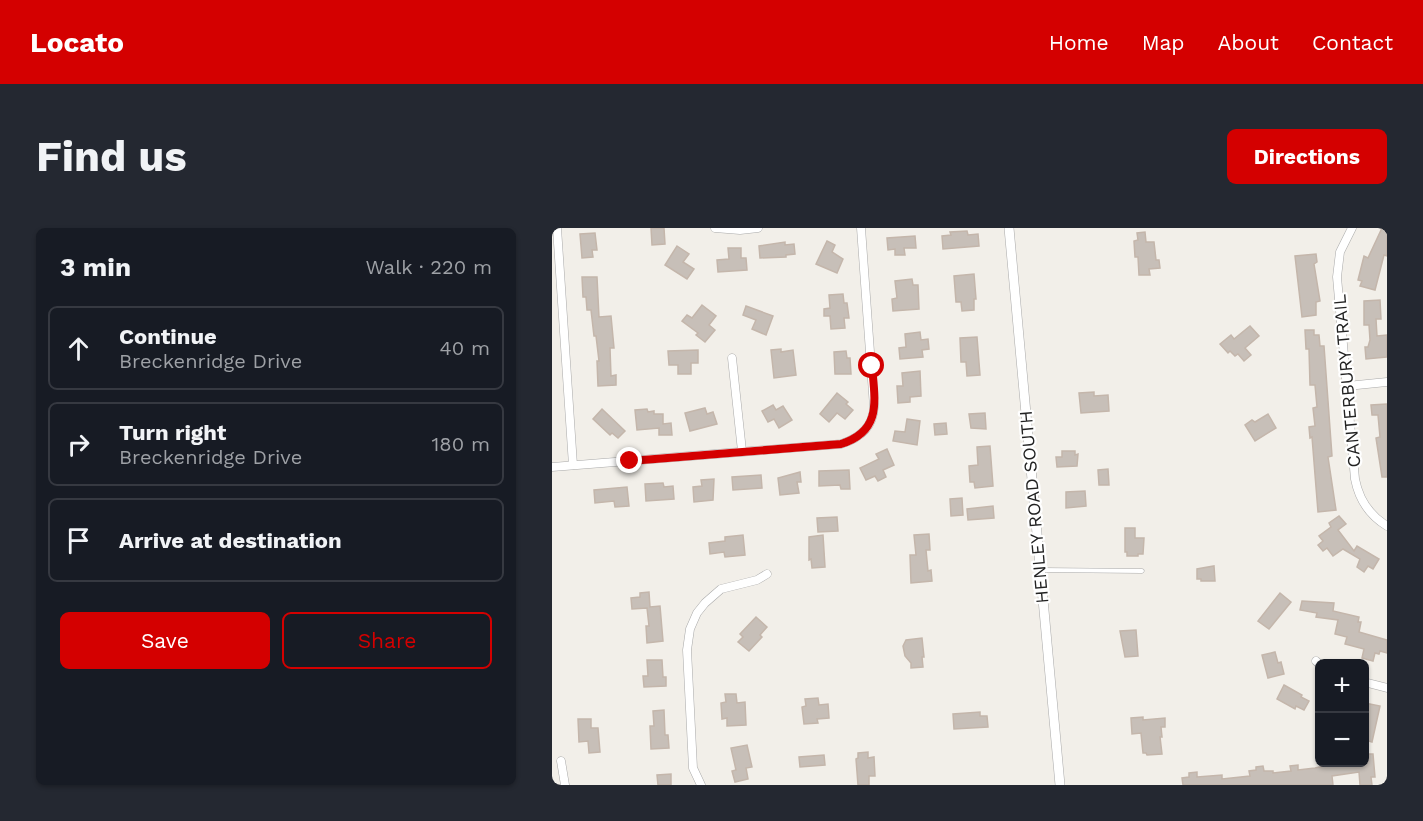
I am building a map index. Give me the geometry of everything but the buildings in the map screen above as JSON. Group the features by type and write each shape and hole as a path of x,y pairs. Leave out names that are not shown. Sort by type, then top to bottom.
{"street":[{"path":"557,228 573,465"},
{"path":"715,228 758,228"},
{"path":"552,467 841,444 864,432 873,418 874,396 861,228"},
{"name":"HENLEY ROAD SOUTH","path":"1009,228 1060,785"},
{"name":"CANTERBURY TRAIL","path":"1352,228 1340,252 1337,277 1357,486 1368,511 1387,526"},
{"path":"732,358 742,452"},
{"path":"1347,386 1387,382"},
{"path":"701,785 693,768 687,650 690,629 701,608 721,589 757,580 766,574"},
{"path":"1369,683 1387,688"},
{"path":"561,761 565,785"}],"lane":[{"path":"1040,570 1142,571"}],"route":[{"path":"630,461 841,444 849,441 864,432 873,418 872,366"}]}
